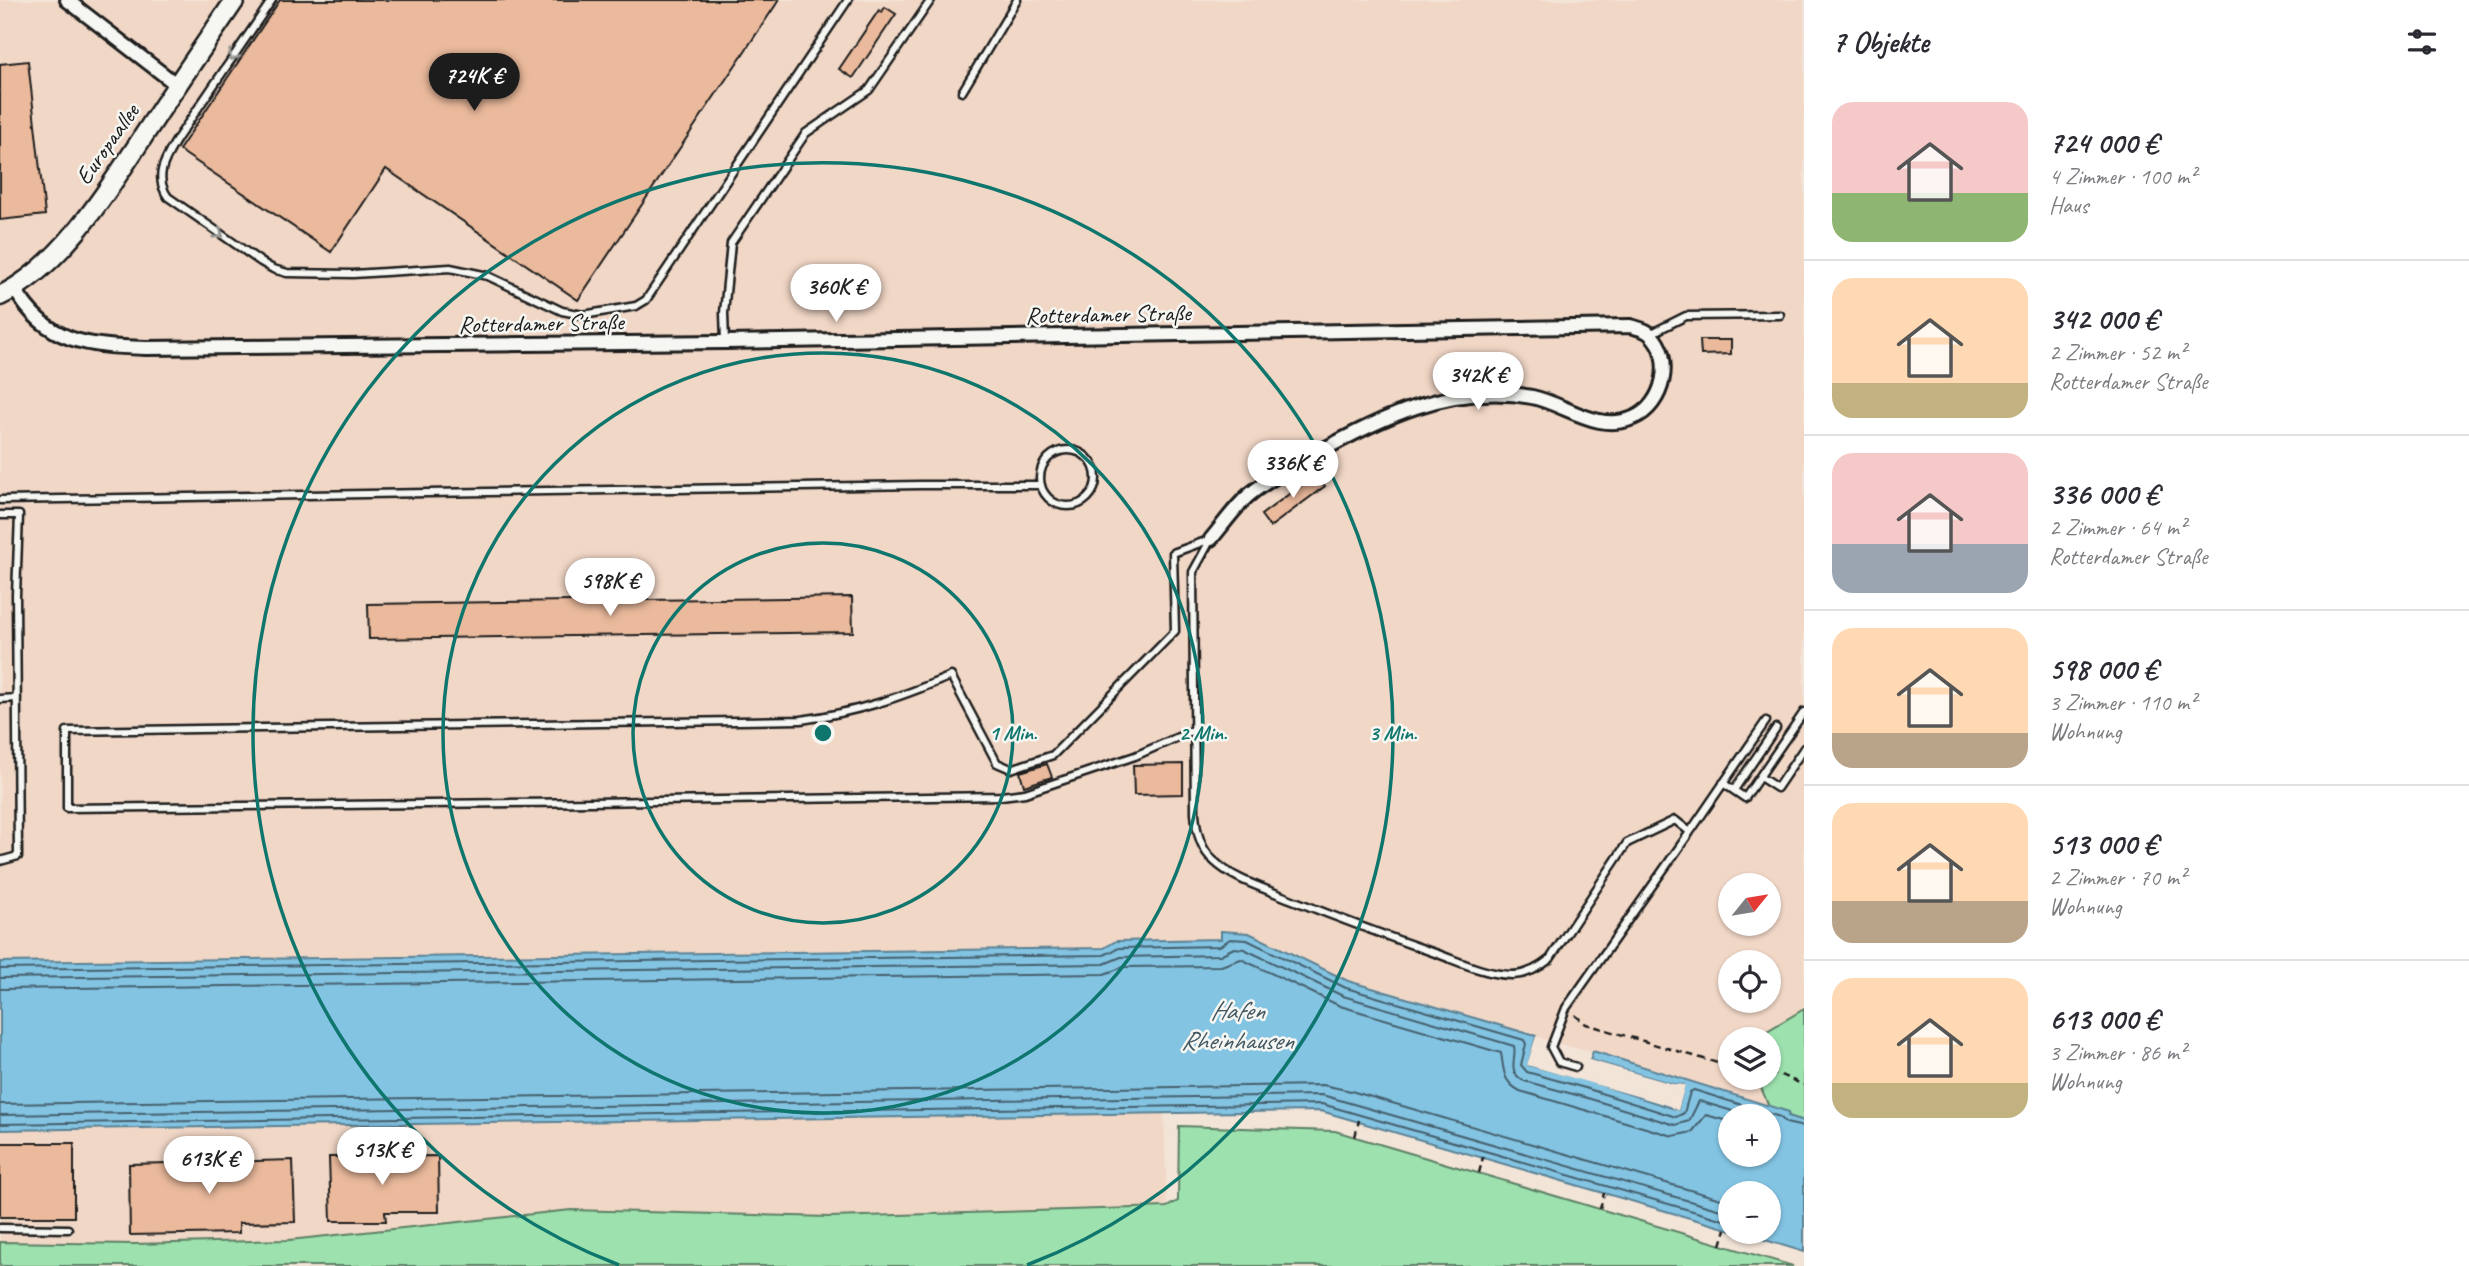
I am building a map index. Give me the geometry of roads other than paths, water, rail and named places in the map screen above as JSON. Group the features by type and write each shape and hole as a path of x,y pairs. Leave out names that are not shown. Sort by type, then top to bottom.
{"main road":[{"name":"Europaallee","path":"7,293 53,256 85,219 235,0"}],"street":[{"path":"67,0 177,85"},
{"name":"Rotterdamer Straße","path":"7,293 42,323 69,340 105,346 174,348 725,342 1630,326 1650,334"},
{"path":"1211,539 1246,497 1263,484 1360,429 1419,406 1445,399 1493,394 1535,398 1599,422 1617,422 1640,415 1655,400 1663,374 1662,351 1650,334"}],"lane":[{"path":"272,0 177,139 162,169 162,188 178,206 273,269 301,274 353,274 450,268 488,276 562,311 583,314 636,306 646,300 848,0"},
{"path":"725,342 724,313 731,243 806,133 869,90 931,0"},
{"path":"962,92 1017,0"},
{"path":"1650,334 1686,316 1780,315"},
{"path":"1061,450 1079,453 1089,460 1094,468 1095,482 1092,491 1082,502 1060,505 1052,500 1041,485 1042,467 1047,459 1061,450"},
{"path":"0,500 892,485 1041,485"},
{"path":"0,515 19,515 16,594 18,856 0,862"},
{"path":"1194,730 1135,756 1026,793 1002,796 558,801 416,806 67,808 67,731 801,720 843,714 894,700 951,676 998,764 1011,769 1053,755 1175,631 1173,553 1211,539"},
{"path":"1211,539 1193,572 1196,830 1210,859 1224,870 1371,931 1512,975 1532,971 1550,958 1627,844 1675,820 1690,832"},
{"path":"0,699 17,698"},
{"path":"1723,783 1745,798 1804,712"},
{"path":"1576,1067 1559,1062 1551,1047 1566,1008 1766,721"},
{"path":"1734,790 1776,728"},
{"path":"1760,777 1777,788 1804,748"},
{"path":"0,1228 68,1229"}],"water":[{"name":"Hafen Rheinhausen","path":"1221,931 1249,933 1348,981 1536,1036 1528,1065 1678,1110 1684,1085 1590,1060 1593,1051 1763,1104 1718,1104 1718,1167 1781,1167 1781,1110 1789,1112 1788,1116 1804,1121 1804,1252 1778,1244 1781,1244 1781,1181 1718,1181 1718,1226 1321,1111 0,1130 0,962 1104,948 1116,941 1221,939"}]}
